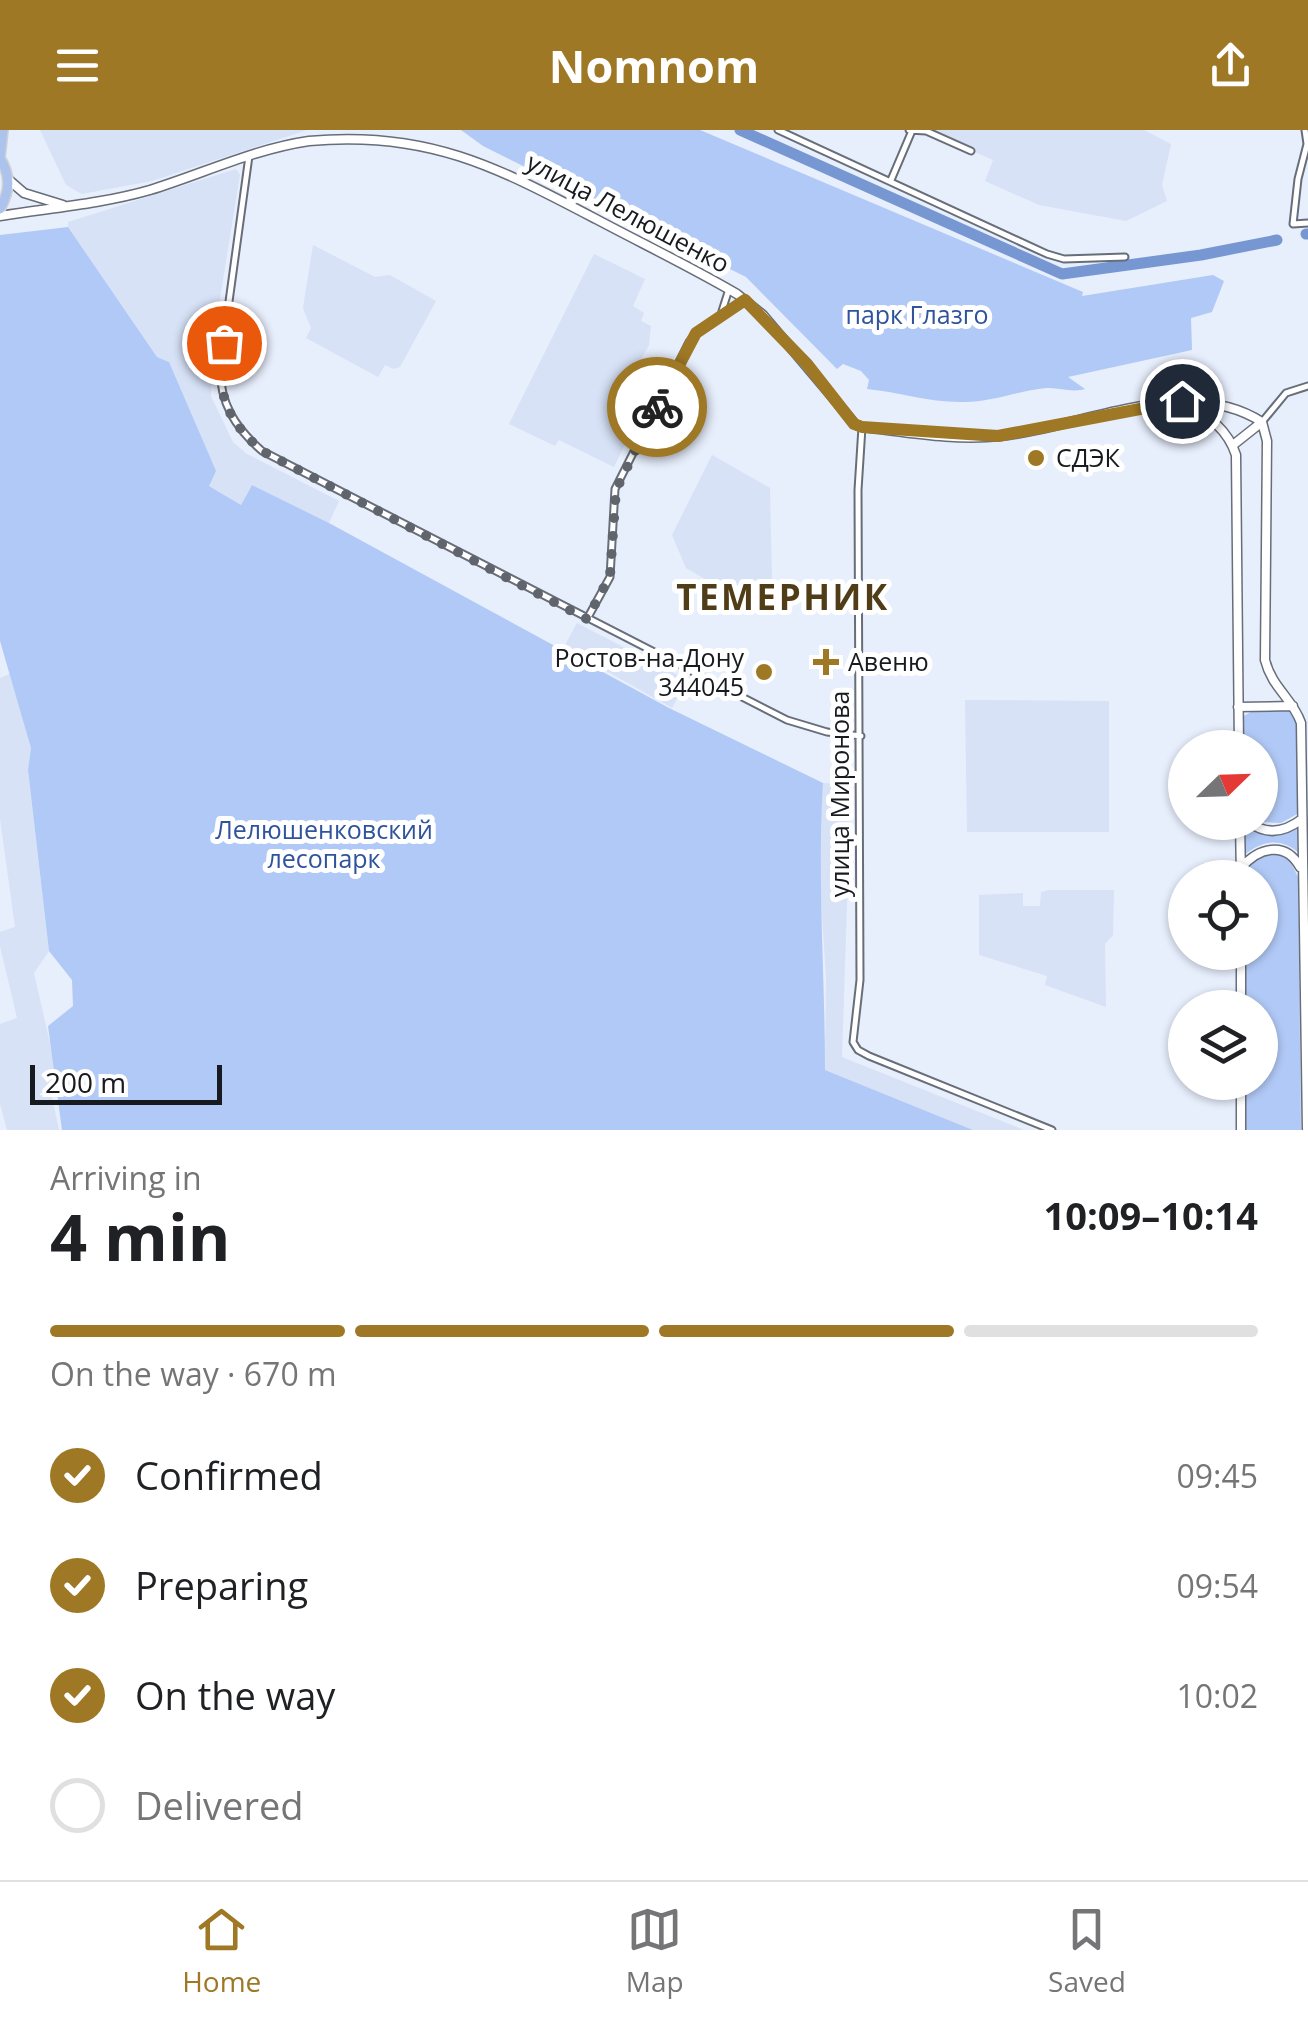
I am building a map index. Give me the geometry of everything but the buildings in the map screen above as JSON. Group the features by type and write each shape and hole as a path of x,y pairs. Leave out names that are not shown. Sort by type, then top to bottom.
{"main road":[{"path":"0,213 9,180 0,158 4,130"}],"street":[{"path":"778,130 1064,259 1125,257"},
{"path":"1305,130 1308,144 1293,224 1308,222"},
{"path":"891,180 910,131 926,131 971,151"},
{"name":"улица Лелюшенко","path":"0,213 67,206 145,191 249,156 309,141 358,139 429,144 503,169 729,289 745,300 807,364 854,424 862,427"},
{"path":"249,156 220,367 220,387 228,413 244,434 262,451 788,720 827,732 861,736"},
{"path":"9,180 24,194 67,206"},
{"path":"1297,192 1304,200"},
{"path":"721,314 729,289"},
{"path":"587,619 610,576 616,490 688,342 745,300"},
{"path":"1233,444 1262,422 1286,393 1308,386"},
{"path":"1182,401 1206,414 1233,444 1236,455 1239,730"},
{"path":"862,427 998,436 1182,401 1230,407 1262,422 1268,441 1264,660 1273,684 1301,723 1307,1130"},
{"name":"улица Миронова","path":"862,427 858,490 860,994 854,1042 858,1050 869,1056 1052,1130"},
{"path":"1238,707 1292,706"},
{"path":"1278,831 1302,819"},
{"path":"1252,860 1258,852 1279,850 1293,856 1302,871"},
{"path":"1241,1100 1242,1130"}],"shaded area":[{"path":"40,130 307,130 152,181 82,194 66,185"},
{"path":"926,130 1144,130 1171,144 1162,185 1167,201 1126,221 1039,205 985,181 993,160"},
{"path":"236,169 240,175 212,348 211,396 233,442 247,454 339,501 329,523 252,485 241,505 209,486 169,362 157,357 68,227 68,222"},
{"path":"313,245 375,277 390,275 436,301 400,367 385,365 378,377 306,338 311,328 303,308"},
{"path":"594,254 645,279 633,306 644,313 641,321 651,326 649,345 631,377 642,383 645,391 614,467 559,440 555,446 509,424"},
{"path":"712,455 770,488 772,583 765,591 727,592 686,568 672,535"},
{"path":"577,623 687,680 672,708 564,647"},
{"path":"12,673 31,748 28,771 49,951 34,973 58,1079 49,1082 59,1130 7,1130 0,1104 0,1024 17,1018 0,946 0,932 15,927 0,819 0,678"},
{"path":"965,700 1109,701 1109,832 967,832"},
{"path":"823,783 851,784 842,1057 1024,1130 973,1130 825,1070 826,976 818,856"},
{"path":"1114,890 1113,935 1105,944 1106,1007 1045,985 1047,976 979,955 979,895 1023,893 1023,906 1040,906 1041,892"}],"green space":[{"name":"парк Глазго","path":"461,130 700,130 1083,292 1082,296 1213,275 1224,281 1212,312 1191,318 1192,350 1068,377 1085,389 1046,388 960,402 867,389 869,380 861,371 843,364 837,369 746,277 483,146"},
{"name":"Лелюшенковский лесопарк","path":"68,227 157,357 169,362 216,471 209,486 241,505 252,485 669,708 823,783 825,1070 973,1130 62,1130 48,1026 73,1006 72,980 49,951 28,770 31,748 0,641 0,235"},
{"path":"1254,710 1290,710 1299,724 1299,813 1281,823 1278,730 1244,730 1244,716"},
{"path":"1299,828 1299,853 1285,844 1270,843 1242,857 1242,840 1278,840 1278,834"},
{"path":"1274,852 1288,857 1298,877 1301,1130 1246,1130 1245,1100 1278,1100 1278,990 1245,990 1244,970 1278,970 1278,860 1252,859"}],"waterway":[{"path":"740,130 1062,274 1277,240"}],"way so far":[{"path":"224,343 220,387 228,413 262,451 587,619 610,576 616,490 657,407"}],"place":[{"name":"СДЭК","path":"1036,458"},
{"name":"Авеню","path":"826,662"},
{"name":"Ростов-на-Дону 344045","path":"764,672"}],"district":[{"name":"ТЕМЕРНИК","path":"783,598"}],"route":[{"path":"657,407 688,342 745,300 807,364 854,424 862,427 998,436 1182,401"}]}
